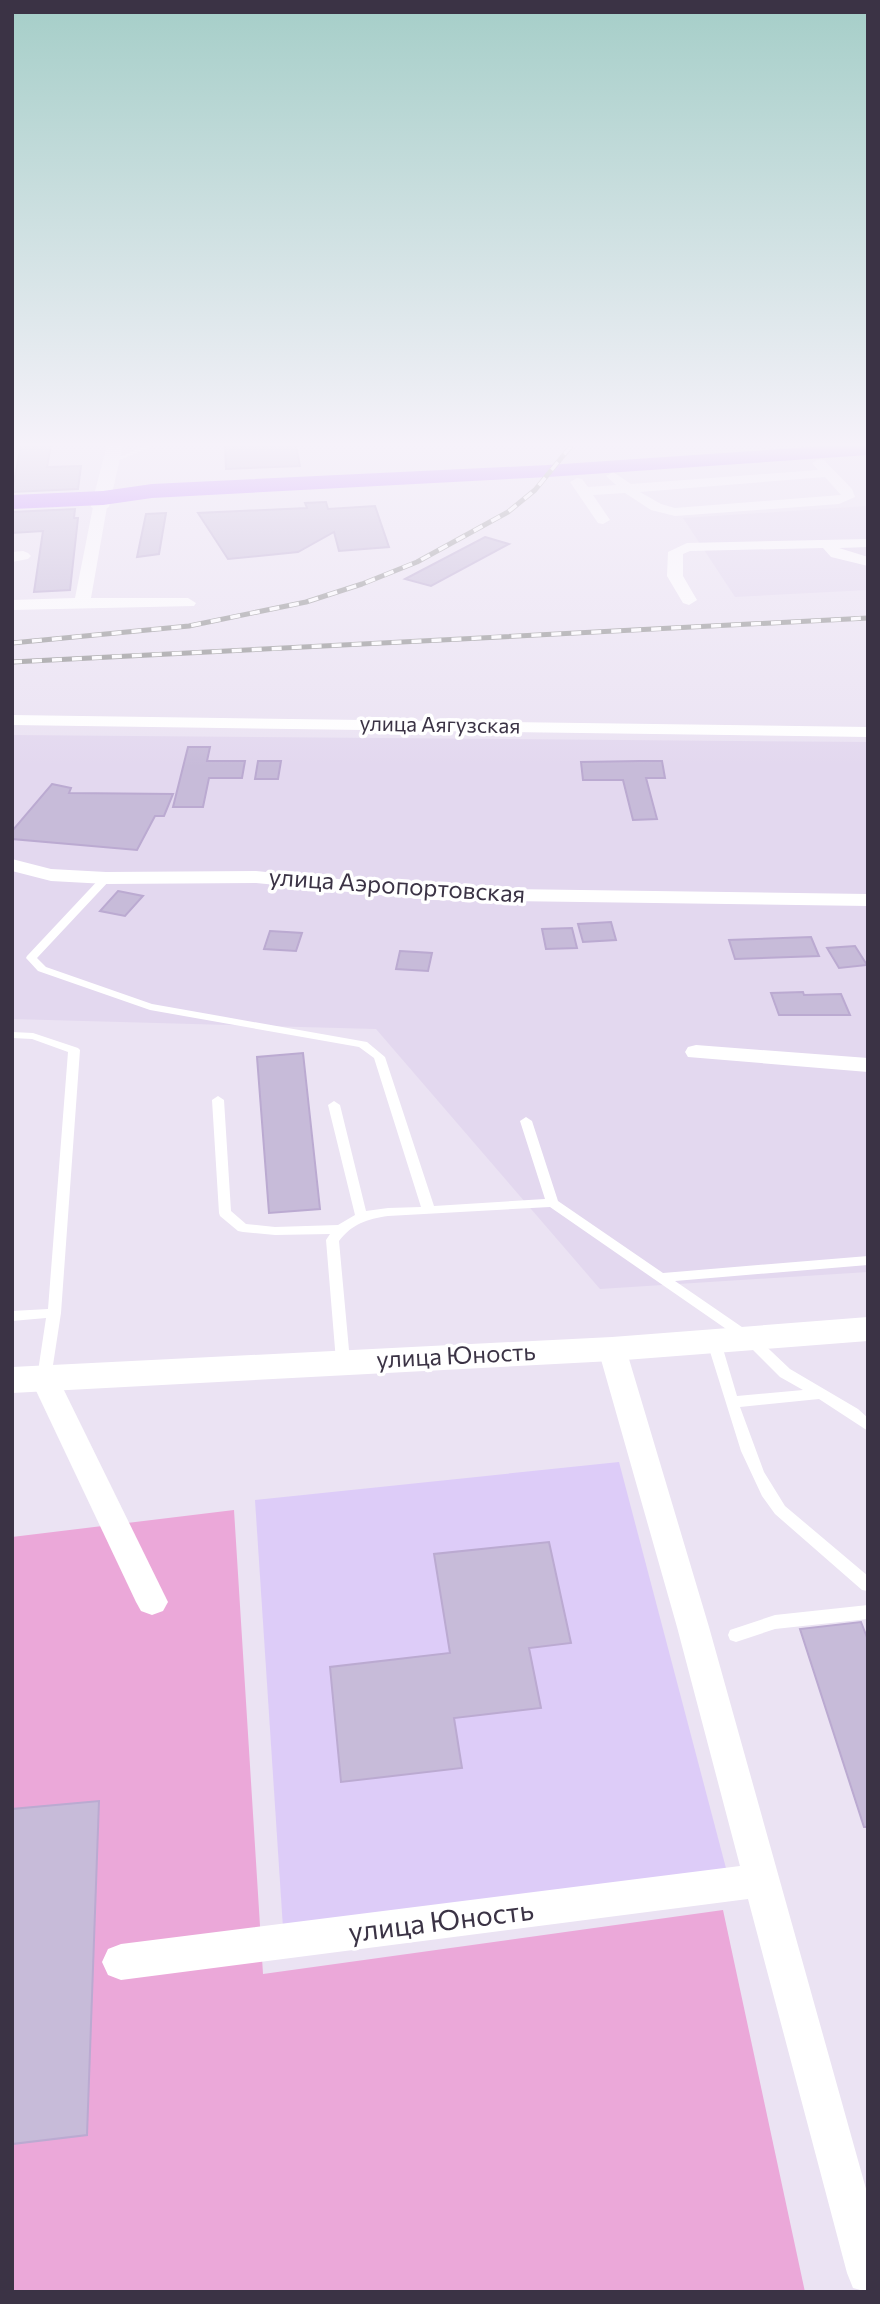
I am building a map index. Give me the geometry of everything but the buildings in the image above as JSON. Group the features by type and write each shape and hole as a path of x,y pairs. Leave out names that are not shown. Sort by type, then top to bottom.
{"street":[{"path":"82,603 92,553"},
{"path":"676,553 675,576 689,600"},
{"path":"835,553 868,562"},
{"path":"12,605 188,603"},
{"name":"улица Аягузская","path":"12,720 868,732"},
{"name":"улица Аэропортовская","path":"12,865 51,875 106,878 256,877 431,894 868,900"},
{"path":"696,1052 868,1065"},
{"name":"улица Юность","path":"28,1379 612,1349 868,1329"},
{"path":"612,1349 697,1641 868,2273"},
{"path":"28,1379 152,1602"},
{"name":"улица Юность","path":"121,1962 761,1880"}],"lane":[{"path":"106,878 31,958 41,969 150,1007 363,1044 379,1057 429,1211"},
{"path":"12,1035 33,1035 74,1050 54,1313 28,1379"},
{"path":"218,1100 225,1213 243,1228 275,1231 340,1229"},
{"path":"334,1105 361,1215"},
{"path":"526,1121 552,1203"},
{"path":"343,1361 332,1240 340,1229 361,1215 552,1203 750,1339 785,1373 853,1413 868,1426"},
{"path":"663,1277 868,1260"},
{"path":"12,1316 54,1313"},
{"path":"714,1342 756,1470 769,1495 780,1510 868,1585"},
{"path":"734,1402 820,1394"},
{"path":"736,1636 775,1622 868,1612"}],"shaded area":[{"path":"706,553 868,553 868,590 735,597"},
{"path":"12,735 868,742 868,1272 600,1289 376,1029 12,1019"},
{"path":"619,1462 727,1872 283,1928 255,1500"},
{"path":"234,1510 263,1974 723,1910 805,2292 12,2292 12,1537"}],"railway":[{"path":"12,643 189,626 306,602 362,584 434,553"},
{"path":"12,662 868,618"}]}
